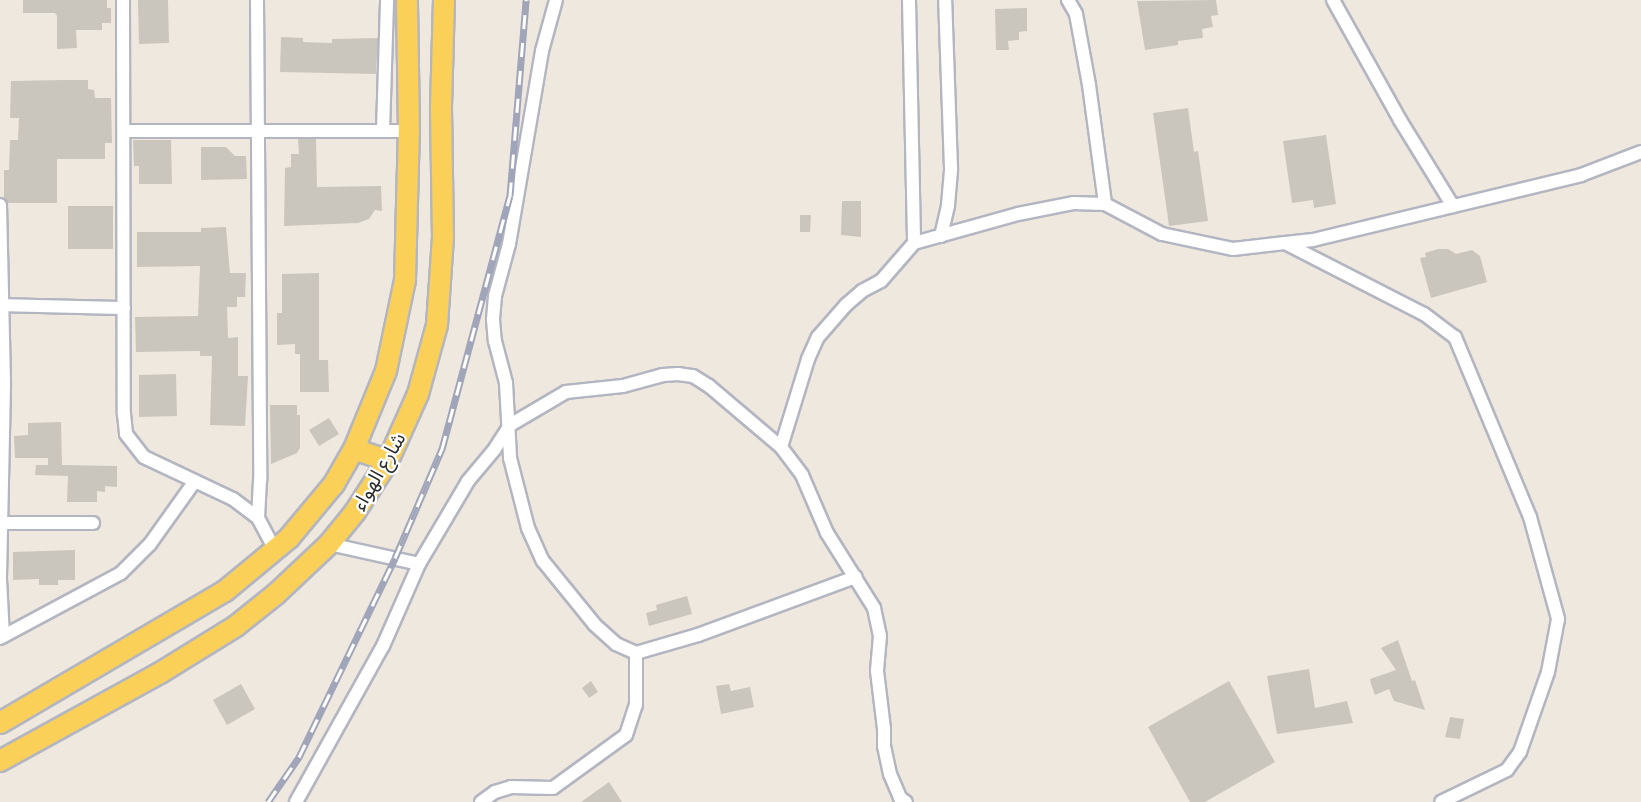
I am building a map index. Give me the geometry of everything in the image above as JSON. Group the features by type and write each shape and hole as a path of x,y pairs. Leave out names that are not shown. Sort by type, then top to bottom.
{"main road":[{"name":"شارع الهواء","path":"0,723 225,591 289,538 334,484 354,449 386,371 398,324 405,280 409,131 407,0"},
{"name":"شارع الهواء","path":"0,761 160,673 236,626 276,594 329,544 355,512 388,461 418,394 437,325 443,237 441,107 444,0"},
{"path":"354,449 388,461"}],"street":[{"path":"123,0 124,414 126,434 144,457 233,499 258,519 275,550"},
{"path":"257,0 260,480 258,519"},
{"path":"383,130 387,0"},
{"path":"556,0 542,51 509,244 495,296 495,341 506,383 510,458 518,494 543,561 595,625 616,644 636,653 698,635 856,577"},
{"path":"909,0 914,243"},
{"path":"942,236 948,205 951,168 945,0"},
{"path":"1068,0 1076,14 1087,73 1105,204"},
{"path":"1333,0 1400,120 1453,206"},
{"path":"124,131 409,131"},
{"path":"781,447 808,359 818,337 846,305 862,291 881,280 914,243 1018,214 1062,205 1105,204 1162,234 1233,249 1313,240 1581,175 1641,152"},
{"path":"0,204 4,386 1,523 2,637 121,573 150,544 195,482"},
{"path":"1285,243 1424,314 1455,337 1530,517 1558,619 1548,672 1520,752 1506,770 1441,802"},
{"path":"1,305 124,308"},
{"path":"296,802 383,646 419,564 468,481 494,450 510,425 566,392 623,386 663,375 678,374 693,376 709,386 781,447 802,476 827,533 874,608 880,636 877,671 884,746 890,774 900,798 906,802"},
{"path":"1,523 93,523"},
{"path":"329,544 419,564"},
{"path":"481,802 495,792 511,787 553,788 626,735 636,705 636,653"}],"building":[{"path":"23,0 107,0 107,8 111,8 111,23 102,23 102,30 76,30 77,48 57,49 57,16 55,13 23,13"},
{"path":"138,0 168,0 169,43 139,44"},
{"path":"1216,0 1218,15 1211,16 1213,27 1202,29 1203,38 1178,41 1178,45 1145,50 1137,1"},
{"path":"1027,8 1027,31 1019,32 1019,40 1008,41 1009,50 996,50 995,9"},
{"path":"281,37 303,38 303,42 332,43 332,39 378,38 376,74 280,72"},
{"path":"88,80 88,89 94,90 95,98 111,98 112,143 105,143 105,159 57,159 57,203 8,203 4,198 4,170 9,170 10,140 18,140 19,118 10,118 11,81"},
{"path":"1188,108 1194,152 1198,151 1208,221 1169,226 1153,113"},
{"path":"1326,135 1336,204 1314,208 1313,200 1292,203 1283,141"},
{"path":"298,139 316,139 317,187 381,186 382,211 375,210 369,219 358,223 284,226 285,168 291,167 291,154 299,154"},
{"path":"133,140 171,140 172,184 139,184 139,166 134,166"},
{"path":"201,147 226,147 235,156 246,156 247,179 201,180"},
{"path":"842,201 861,201 861,237 841,235"},
{"path":"68,206 113,206 113,249 68,249"},
{"path":"800,215 811,215 810,232 800,232"},
{"path":"226,227 230,273 246,273 245,297 237,297 237,307 227,307 228,338 238,337 238,376 248,376 245,426 210,425 212,356 200,356 200,351 136,352 135,317 198,316 200,266 137,267 137,232 201,232 201,228"},
{"path":"1448,249 1456,254 1472,250 1480,256 1487,282 1431,298 1420,258 1426,257 1425,253"},
{"path":"319,273 319,360 328,360 329,392 300,392 300,354 295,354 295,344 277,345 277,313 282,313 282,274"},
{"path":"176,374 177,416 139,417 139,375"},
{"path":"270,405 297,405 297,415 300,415 300,448 297,453 271,464"},
{"path":"329,418 339,434 319,446 309,430"},
{"path":"61,422 62,465 117,466 117,487 105,486 105,492 97,491 97,502 67,502 68,476 35,475 36,465 48,465 48,458 15,458 14,436 28,435 28,423"},
{"path":"75,550 75,580 58,580 58,585 39,585 39,579 13,580 13,552"},
{"path":"687,596 692,614 649,626 646,613 657,610 656,605"},
{"path":"1398,640 1425,710 1394,701 1389,689 1375,695 1370,679 1396,670 1381,648"},
{"path":"1309,669 1315,708 1347,701 1353,723 1277,734 1267,676"},
{"path":"591,681 598,692 589,698 582,688"},
{"path":"1229,681 1275,762 1205,802 1190,802 1148,727"},
{"path":"241,684 255,709 227,725 213,700"},
{"path":"729,684 731,691 750,687 754,707 721,714 716,686"},
{"path":"1450,717 1464,719 1460,739 1445,737"},
{"path":"609,782 622,802 581,802"}],"railway":[{"path":"268,802 299,757 395,558 442,449 510,196 526,0"}]}
